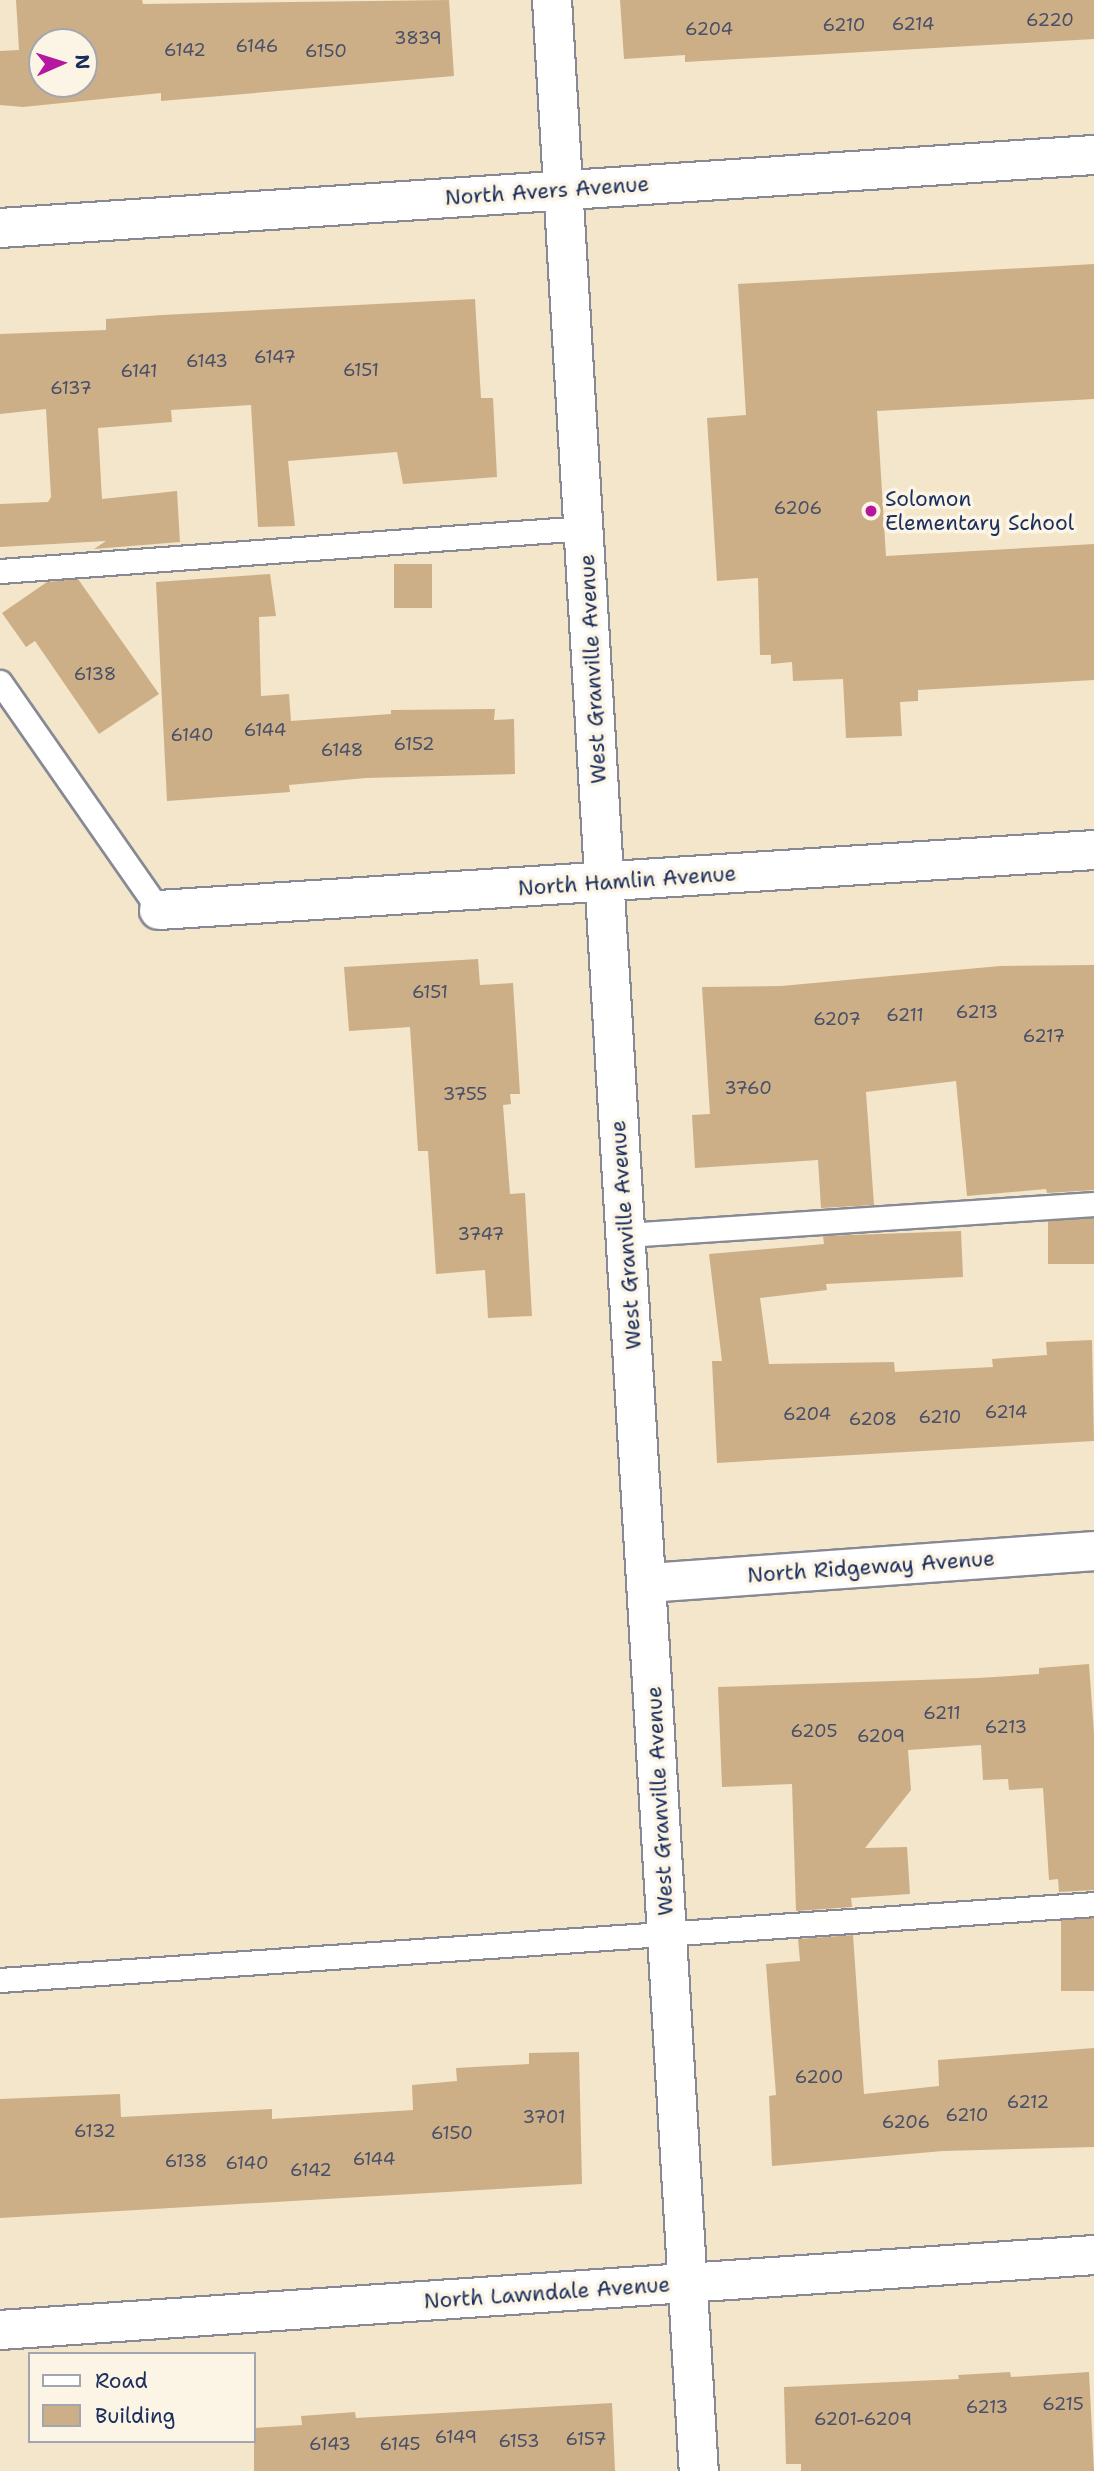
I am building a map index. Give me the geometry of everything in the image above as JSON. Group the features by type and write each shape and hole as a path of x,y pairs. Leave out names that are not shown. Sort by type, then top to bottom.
{"street":[{"name":"West Granville Avenue","path":"552,0 699,2471"},
{"name":"North Avers Avenue","path":"0,228 1094,155"},
{"name":"North Hamlin Avenue","path":"159,910 1094,849"},
{"name":"North Ridgeway Avenue","path":"648,1583 1094,1551"},
{"name":"North Lawndale Avenue","path":"0,2330 1094,2255"}],"lane":[{"path":"0,571 584,528"},
{"path":"0,682 159,910"},
{"path":"626,1235 1094,1204"},
{"path":"0,1980 1094,1904"}],"building":[{"path":"16,0 142,0 143,4 449,0 454,76 161,101 161,93 23,107 0,105 0,51 19,50"},
{"path":"620,0 1094,0 1094,39 685,62 685,55 624,59"},
{"path":"1094,264 1094,399 877,411 886,556 1094,544 1094,680 918,690 918,701 900,702 902,736 846,738 843,679 793,681 792,662 771,664 771,655 760,655 758,578 717,581 707,418 746,415 738,284"},
{"path":"475,299 481,398 493,398 497,477 403,484 397,452 288,461 295,526 258,527 251,405 171,410 172,422 98,428 102,499 177,491 180,542 94,549 106,541 0,547 0,504 48,502 51,497 46,409 0,414 0,334 106,330 106,319"},
{"path":"394,564 432,564 432,608 394,608"},
{"path":"270,574 276,616 259,617 261,696 289,694 291,721 391,714 391,710 495,709 494,720 514,719 515,774 366,778 289,785 290,792 167,801 156,582"},
{"path":"78,579 159,694 99,734 35,641 26,647 2,613 47,582"},
{"path":"478,959 480,985 513,983 520,1094 510,1094 511,1104 503,1105 510,1194 525,1193 532,1316 488,1318 485,1270 436,1274 428,1151 418,1151 410,1027 349,1031 344,967"},
{"path":"1094,965 1094,1190 1047,1193 1046,1189 967,1196 956,1081 866,1092 874,1205 821,1208 818,1160 695,1168 692,1115 710,1114 702,987 781,986 1000,966"},
{"path":"1048,1218 1094,1218 1094,1264 1048,1264"},
{"path":"961,1231 963,1277 826,1284 827,1290 760,1298 769,1364 894,1362 895,1372 993,1367 992,1359 1047,1355 1046,1342 1092,1340 1094,1441 717,1463 712,1361 722,1361 709,1254 824,1244 823,1236"},
{"path":"1089,1664 1094,1733 1094,1890 1059,1892 1058,1879 1049,1880 1043,1788 1009,1790 1008,1779 983,1780 981,1745 908,1750 911,1790 865,1848 907,1847 910,1894 851,1898 852,1907 796,1911 792,1784 722,1787 718,1687 978,1678 1039,1674 1039,1668"},
{"path":"1061,1918 1094,1918 1094,1991 1061,1991"},
{"path":"853,1935 864,2094 939,2086 938,2060 1094,2048 1094,2147 943,2151 772,2166 769,2096 776,2095 766,1964 800,1961 798,1939"},
{"path":"579,2052 582,2184 0,2218 0,2099 120,2094 121,2117 272,2109 272,2119 413,2110 412,2085 457,2081 456,2068 529,2064 529,2053"},
{"path":"1010,2372 1011,2377 1089,2372 1094,2471 801,2471 801,2464 786,2464 784,2387 959,2379 958,2375"},
{"path":"612,2403 615,2471 254,2471 256,2428 302,2425 301,2416 355,2412 356,2418"}],"place":[{"name":"Solomon Elementary School","path":"871,511"}]}
